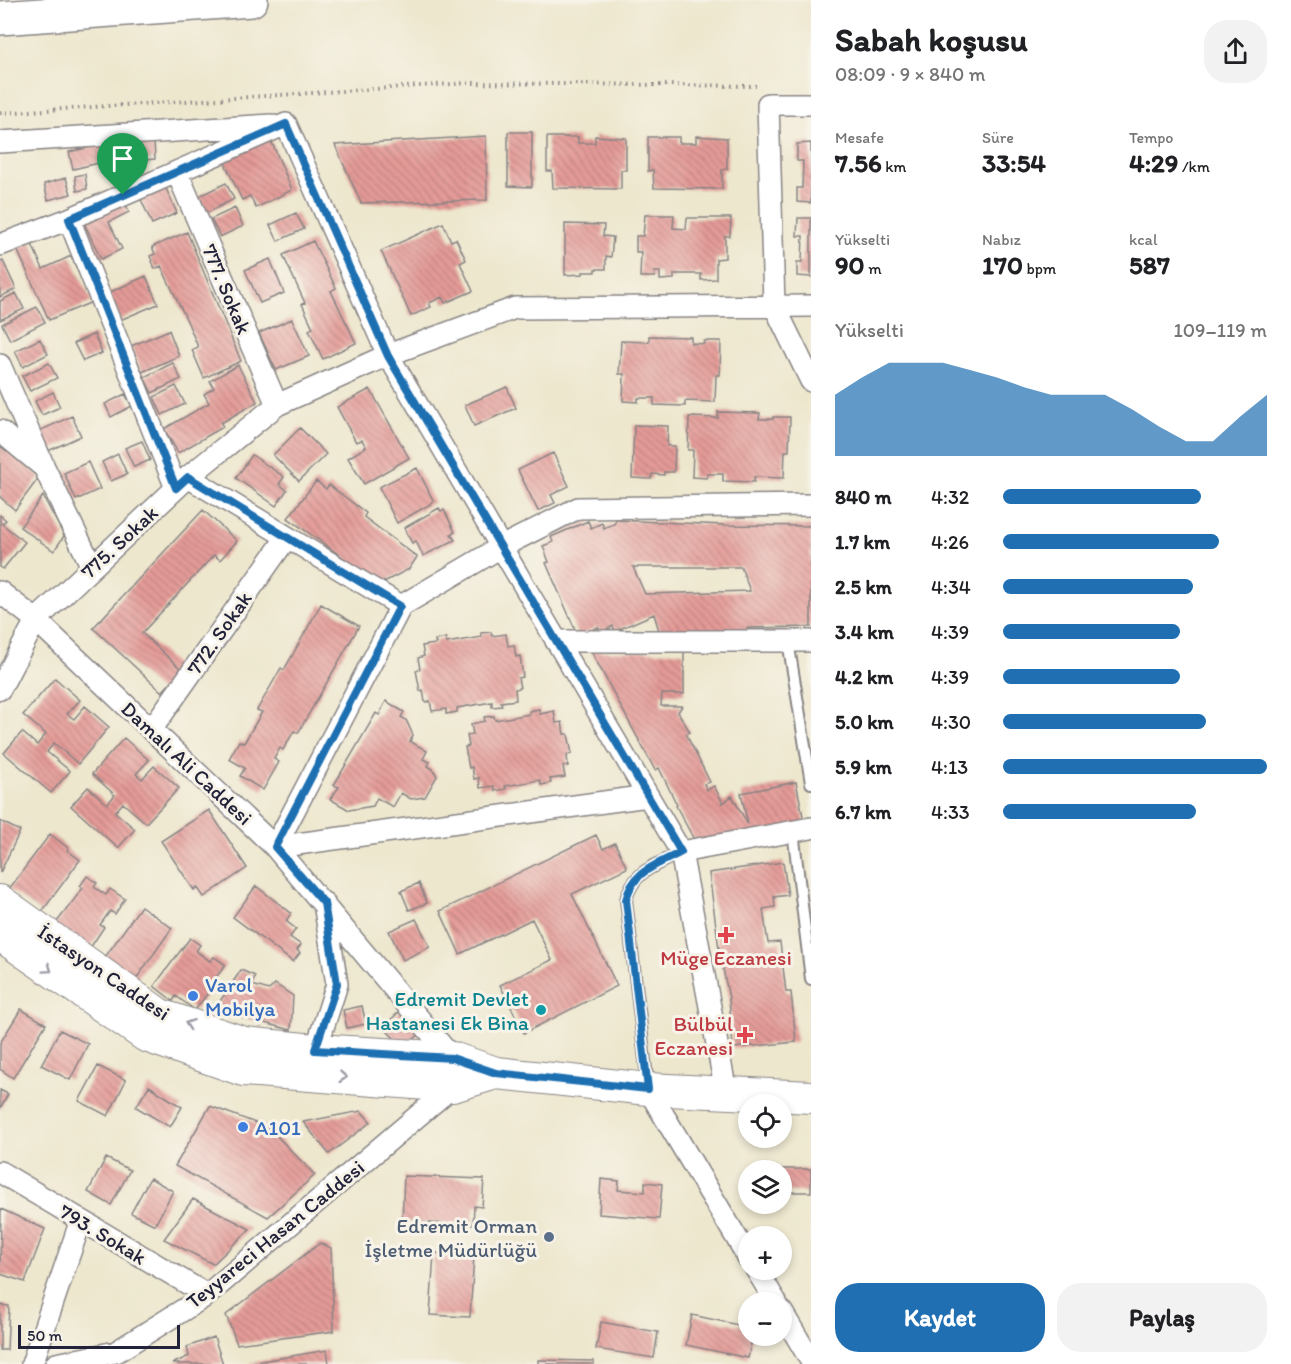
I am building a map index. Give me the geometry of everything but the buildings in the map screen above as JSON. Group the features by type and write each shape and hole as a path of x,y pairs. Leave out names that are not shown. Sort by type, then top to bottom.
{"highway":[{"path":"0,18 251,0"}],"main road":[{"name":"İstasyon Caddesi","path":"0,901 160,1015 311,1062"},
{"name":"İstasyon Caddesi","path":"0,935 146,1036 243,1070 311,1062 496,1073 648,1089 811,1097"}],"street":[{"path":"811,104 768,104 774,305 811,381"},
{"path":"0,142 286,124"},
{"path":"0,245 69,219 286,124"},
{"path":"286,124 388,356 681,852 726,1092"},
{"name":"777. Sokak","path":"177,172 277,405"},
{"path":"69,219 182,483 287,537 400,606"},
{"name":"775. Sokak","path":"0,689 36,620 182,483 277,405 388,356 515,308 811,306"},
{"path":"0,365 44,467 92,567"},
{"path":"0,431 44,467"},
{"path":"275,847 400,606 501,548 578,508 811,505"},
{"name":"772. Sokak","path":"151,730 287,537"},
{"name":"Damalı Ali Caddesi","path":"0,592 36,620 275,847 324,903 453,1072"},
{"path":"556,641 811,641"},
{"path":"275,847 648,796"},
{"path":"681,852 802,830"},
{"path":"311,1062 337,984 324,903"},
{"name":"Teyyareci Hasan Caddesi","path":"56,1364 116,1352 207,1295 453,1072"},
{"path":"648,1089 738,1240"},
{"name":"793. Sokak","path":"0,1172 207,1295"},
{"path":"32,1364 81,1220"},
{"path":"792,1329 811,1361"}],"lane":[{"path":"788,641 811,783"},
{"path":"802,830 811,979"},
{"path":"648,1089 626,900 637,876 681,852"}],"path":[{"path":"0,113 467,83 764,87"}],"place":[{"name":"Müge Eczanesi","path":"726,935"},
{"name":"Varol Mobilya","path":"193,996"},
{"name":"Edremit Devlet Hastanesi Ek Bina","path":"541,1010"},
{"name":"Bülbül Eczanesi","path":"745,1035"},
{"name":"A101","path":"243,1127"},
{"name":"Edremit Orman İşletme Müdürlüğü","path":"549,1237"}],"route":[{"path":"286,124 388,356 681,852 637,876 632,882 626,900 648,1089 496,1073 452,1058 315,1050 337,984 324,903 275,847 400,606 188,477 176,488 69,219 123,195 286,124"}]}
